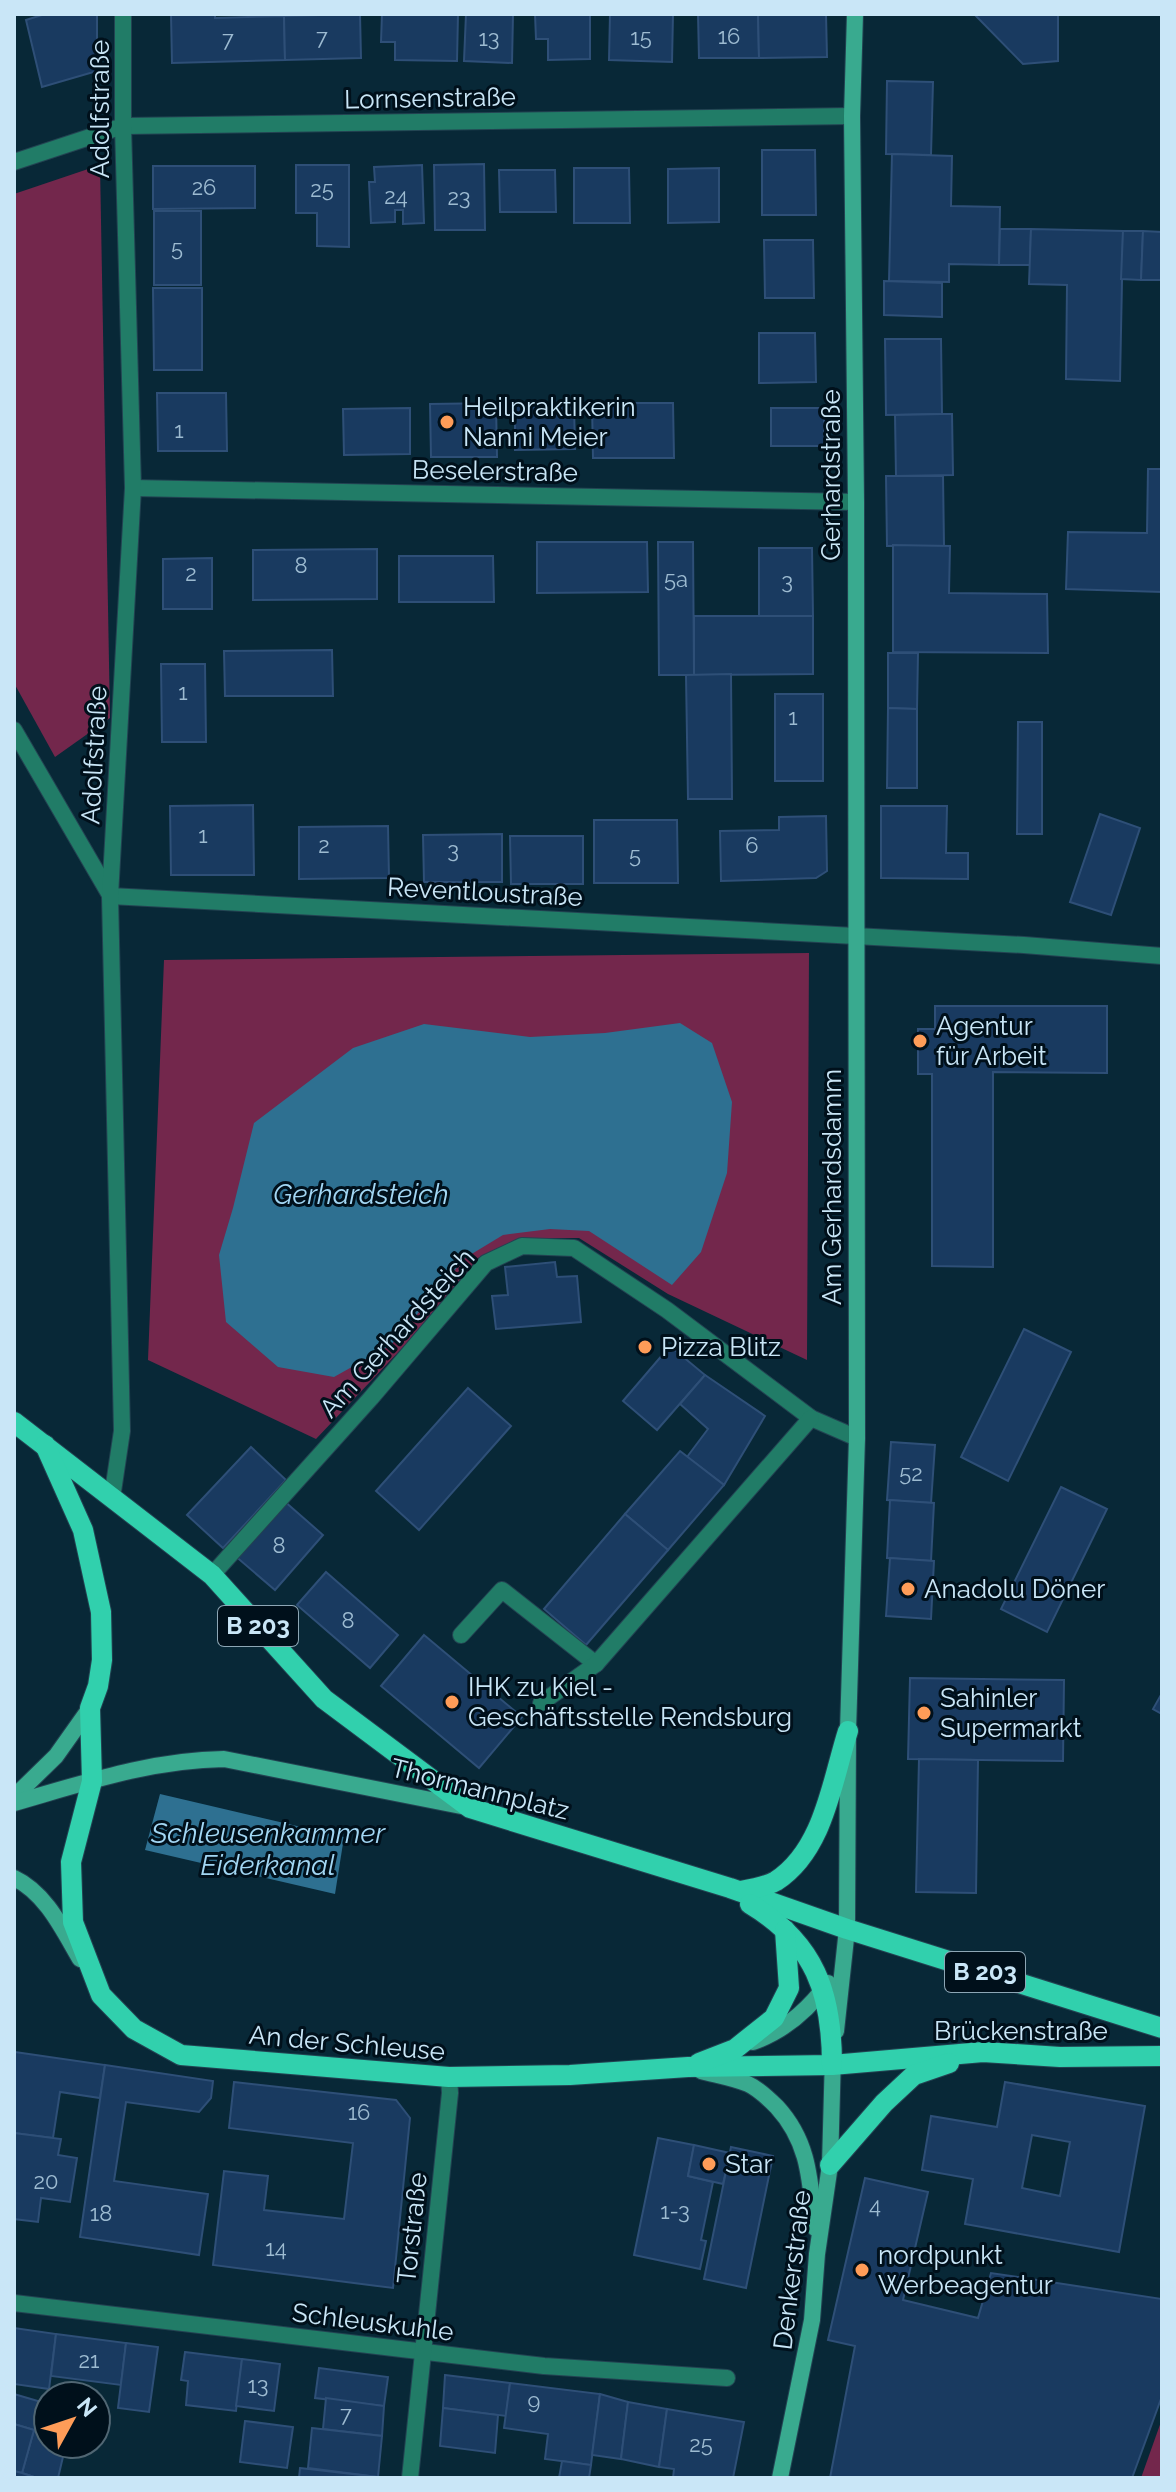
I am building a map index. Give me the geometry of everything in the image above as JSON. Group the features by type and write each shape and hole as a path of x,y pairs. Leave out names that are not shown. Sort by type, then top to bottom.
{"main road":[{"name":"Gerhardstraße","path":"855,14 852,116 857,935"},
{"name":"Am Gerhardsdamm","path":"857,935 857,1438"},
{"name":"B 203","path":"14,1422 212,1575 324,1699 470,1808"},
{"path":"832,2065 846,1937 848,1731 857,1438"},
{"name":"B 203","path":"45,1445 83,1530 101,1612 102,1660 98,1686 90,1708 92,1781"},
{"path":"14,1800 56,1756 90,1708"},
{"path":"735,1889 760,1887 775,1881 803,1856 816,1837 848,1731"},
{"name":"Thormannplatz","path":"14,1800 132,1769 174,1762 224,1759 470,1808 735,1889 846,1937"},
{"name":"An der Schleuse","path":"92,1781 71,1862 73,1922 101,1995 134,2029 181,2055 449,2077 570,2075 688,2067 832,2065"},
{"path":"14,1878 23,1882 51,1910 101,1995"},
{"path":"735,1889 785,1928 807,1956 823,1989 832,2029 832,2065"},
{"path":"735,2049 774,2018 789,1988 785,1928"},
{"path":"688,2067 759,2040 806,2010 840,1963 846,1937"},
{"name":"Brückenstraße","path":"846,1937 1162,2028"},
{"path":"830,2165 884,2103 914,2075 983,2052"},
{"name":"Brückenstraße","path":"832,2065 983,2052 1060,2057 1162,2056"},
{"name":"Denkerstraße","path":"780,2478 812,2320 817,2254 830,2165 832,2065"},
{"path":"688,2067 748,2084 766,2096 790,2121 803,2145 817,2254"}],"street":[{"name":"Adolfstraße","path":"112,1498 122,1431 110,896 133,488 123,14"},
{"name":"Lornsenstraße","path":"14,162 123,126 852,116"},
{"name":"Beselerstraße","path":"133,488 856,502"},
{"path":"14,730 110,896"},
{"name":"Reventloustraße","path":"110,896 857,935 1162,956"},
{"name":"Am Gerhardsteich","path":"212,1575 319,1458 486,1263 522,1246 574,1248 667,1310 811,1418 857,1438"},
{"path":"541,1703 596,1664 811,1418"},
{"path":"461,1635 502,1590 596,1664"},
{"name":"Torstraße","path":"410,2478 450,2093 449,2077"},
{"name":"Schleuskuhle","path":"14,2303 544,2366 727,2378"}],"shaded area":[{"path":"100,165 110,718 55,757 14,683 14,194"},
{"path":"809,953 807,1360 668,1294 579,1238 522,1238 478,1258 405,1345 316,1439 148,1360 164,960"},
{"path":"1162,2419 1162,2477 1141,2478"}],"water":[{"name":"Gerhardsteich","path":"680,1023 712,1043 732,1102 727,1173 701,1252 672,1285 589,1231 550,1229 503,1235 465,1258 391,1345 334,1377 278,1367 226,1322 219,1255 254,1123 353,1048 424,1024 530,1037 605,1033"},
{"name":"Schleusenkammer Eiderkanal","path":"160,1794 344,1837 335,1894 145,1850"}],"building":[{"path":"45,14 97,14 97,71 42,87 26,20"},
{"path":"171,14 215,14 215,18 284,16 285,60 172,63"},
{"path":"360,14 361,58 285,60 284,16"},
{"path":"382,14 458,14 457,61 395,60 395,42 381,42"},
{"path":"466,14 513,14 512,63 464,61"},
{"path":"535,14 590,14 590,59 548,60 548,39 536,39"},
{"path":"610,14 673,14 672,62 609,60"},
{"path":"698,14 758,14 759,58 699,58"},
{"path":"758,14 826,14 827,57 759,58"},
{"path":"974,14 1058,14 1058,61 1023,64"},
{"path":"887,81 933,82 931,155 886,154"},
{"path":"762,150 815,150 816,215 762,215"},
{"path":"892,154 952,156 951,206 1000,207 999,265 949,264 949,282 889,281"},
{"path":"484,164 485,230 435,230 434,165"},
{"path":"296,165 349,165 349,247 317,246 317,213 296,213"},
{"path":"422,165 424,223 403,224 403,210 395,210 395,222 371,223 369,182 375,182 374,167"},
{"path":"153,166 255,166 255,208 153,209"},
{"path":"574,168 629,168 630,223 574,223"},
{"path":"719,168 719,222 668,223 668,169"},
{"path":"499,170 555,170 556,212 500,212"},
{"path":"154,211 201,211 201,285 154,285"},
{"path":"1000,229 1031,229 1030,265 999,265"},
{"path":"1031,229 1123,231 1120,381 1066,379 1067,285 1029,284"},
{"path":"1123,231 1143,231 1141,280 1121,279"},
{"path":"1143,231 1162,232 1162,280 1141,280"},
{"path":"764,240 813,240 814,298 765,298"},
{"path":"884,281 942,283 942,317 884,315"},
{"path":"153,288 202,288 202,370 154,370"},
{"path":"759,333 815,333 816,382 759,383"},
{"path":"885,339 941,339 942,414 886,415"},
{"path":"157,393 226,393 227,451 158,451"},
{"path":"496,403 497,457 431,457 430,404"},
{"path":"592,403 673,403 674,458 593,458"},
{"path":"574,404 575,449 515,450 515,405"},
{"path":"410,408 410,454 344,455 343,409"},
{"path":"771,408 824,408 824,446 771,446"},
{"path":"952,414 953,475 896,476 895,415"},
{"path":"1148,469 1162,469 1162,592 1066,589 1068,532 1147,533"},
{"path":"886,476 943,476 944,546 887,546"},
{"path":"537,542 647,542 648,592 537,593"},
{"path":"658,542 693,542 694,675 659,675"},
{"path":"893,545 950,546 949,593 1047,594 1048,653 893,652"},
{"path":"759,548 812,548 813,616 759,616"},
{"path":"377,549 377,599 253,600 253,550"},
{"path":"399,556 493,556 494,602 399,602"},
{"path":"212,558 212,609 163,609 163,559"},
{"path":"694,616 813,616 813,674 694,675"},
{"path":"332,650 333,696 225,696 224,651"},
{"path":"888,653 918,653 917,709 888,708"},
{"path":"161,664 205,664 206,742 162,742"},
{"path":"731,674 732,799 688,799 686,675"},
{"path":"775,694 823,694 823,781 775,781"},
{"path":"888,708 917,709 917,788 887,788"},
{"path":"1018,722 1042,722 1042,834 1017,834"},
{"path":"253,805 254,875 171,875 170,806"},
{"path":"881,806 947,806 946,853 968,853 968,879 881,878"},
{"path":"1100,814 1140,828 1111,915 1070,902"},
{"path":"826,816 827,871 816,878 721,881 720,831 779,830 779,817"},
{"path":"594,820 677,820 678,883 594,883"},
{"path":"388,826 389,878 299,879 299,827"},
{"path":"502,834 502,882 424,882 423,835"},
{"path":"510,836 583,836 583,884 511,884"},
{"path":"935,1006 1107,1006 1107,1073 993,1072 993,1267 932,1266 932,1074 918,1074 918,1029 935,1029"},
{"path":"555,1262 557,1277 577,1276 581,1322 496,1329 492,1296 508,1295 505,1267"},
{"path":"1024,1329 1071,1352 1008,1481 961,1457"},
{"path":"670,1346 705,1375 657,1430 623,1401"},
{"path":"705,1375 765,1416 724,1485 687,1457 708,1429 680,1404"},
{"path":"468,1388 511,1426 419,1530 376,1491"},
{"path":"891,1442 935,1445 931,1503 887,1500"},
{"path":"251,1447 286,1480 223,1548 187,1515"},
{"path":"680,1451 724,1485 668,1550 625,1514"},
{"path":"1061,1487 1107,1509 1047,1632 1001,1609"},
{"path":"283,1500 323,1535 275,1590 234,1555"},
{"path":"890,1500 934,1503 931,1561 887,1558"},
{"path":"625,1514 668,1550 586,1645 544,1609"},
{"path":"890,1558 934,1561 931,1619 886,1616"},
{"path":"326,1572 398,1635 370,1668 297,1605"},
{"name":"IHK zu Kiel - Geschäftsstelle Rendsburg","path":"424,1635 522,1717 479,1768 381,1686"},
{"path":"910,1678 1064,1680 1063,1761 908,1759"},
{"path":"1162,1693 1162,1714 1153,1709"},
{"path":"919,1759 978,1760 976,1893 916,1892"},
{"path":"15,2052 105,2065 100,2098 60,2092 53,2138 14,2133"},
{"path":"105,2065 213,2081 211,2098 199,2112 126,2102 114,2181 208,2194 199,2255 80,2237"},
{"path":"234,2082 396,2100 410,2118 393,2288 213,2265 224,2171 268,2176 264,2210 344,2219 353,2143 229,2128"},
{"path":"1005,2082 1145,2106 1119,2252 965,2224 973,2179 922,2170 931,2116 997,2127","holes":["1032,2135 1070,2142 1060,2196 1022,2188"]},
{"path":"14,2133 61,2139 58,2155 77,2158 70,2202 41,2198 38,2222 14,2219"},
{"path":"658,2138 694,2145 688,2176 713,2182 701,2240 706,2241 700,2269 634,2255"},
{"name":"Star","path":"694,2145 730,2153 723,2184 688,2176"},
{"path":"731,2147 773,2156 746,2288 704,2279"},
{"path":"865,2178 928,2192 903,2300 978,2318 991,2273 1162,2299 1162,2396 1132,2478 830,2478 855,2346 828,2340"},
{"path":"14,2328 56,2334 50,2380 32,2380 32,2387 14,2384"},
{"path":"56,2334 126,2343 121,2385 112,2384 112,2380 51,2376"},
{"path":"126,2343 158,2347 149,2412 118,2408"},
{"path":"185,2352 242,2359 236,2411 186,2405 188,2381 181,2380"},
{"path":"242,2359 280,2364 274,2411 236,2406"},
{"path":"319,2368 388,2377 384,2406 315,2398"},
{"path":"445,2375 510,2383 506,2416 443,2408"},
{"path":"510,2383 600,2394 591,2465 545,2459 548,2434 504,2428"},
{"path":"14,2394 32,2399 32,2429 14,2424"},
{"path":"600,2394 628,2402 621,2459 592,2455"},
{"path":"326,2398 384,2406 382,2436 323,2429"},
{"path":"628,2402 667,2409 659,2467 621,2459"},
{"path":"443,2408 498,2415 495,2453 440,2446"},
{"path":"667,2409 744,2422 733,2478 673,2478 674,2469 659,2467"},
{"path":"245,2421 293,2427 287,2468 240,2462"},
{"path":"14,2424 32,2429 32,2437 22,2473 14,2471"},
{"path":"312,2428 382,2436 378,2477 308,2468"},
{"path":"32,2437 32,2460 62,2460 58,2478 37,2478 22,2473"},
{"path":"562,2461 591,2465 589,2478 559,2478"},
{"path":"300,2468 378,2477 299,2478"},
{"path":"14,2471 22,2473 37,2478 14,2478"}],"place":[{"name":"Heilpraktikerin Nanni Meier","path":"447,422"},
{"name":"Agentur für Arbeit","path":"920,1041"},
{"name":"Pizza Blitz","path":"645,1347"},
{"name":"Anadolu Döner","path":"908,1589"},
{"name":"IHK zu Kiel - Geschäftsstelle Rendsburg","path":"452,1702"},
{"name":"Sahinler Supermarkt","path":"924,1713"},
{"name":"Star","path":"709,2164"},
{"name":"nordpunkt Werbeagentur","path":"862,2270"}]}
